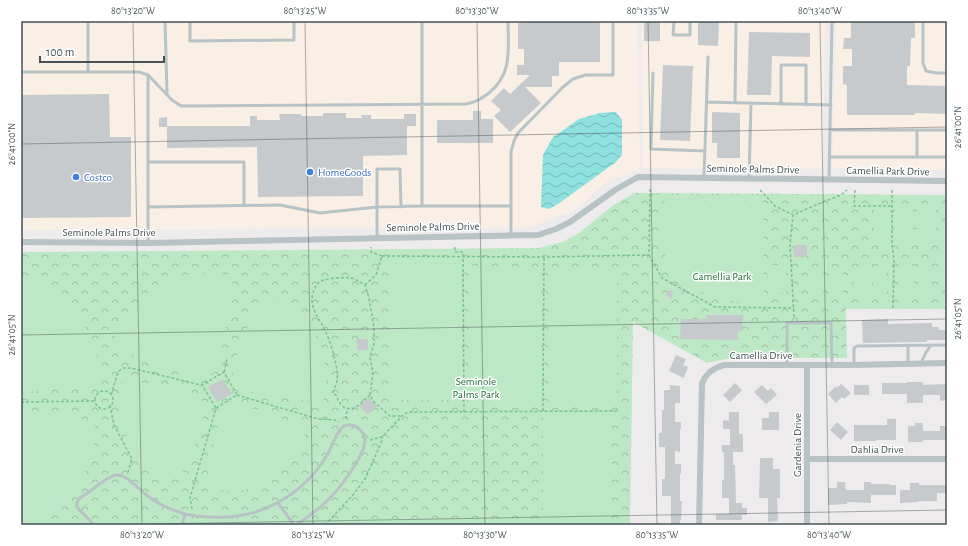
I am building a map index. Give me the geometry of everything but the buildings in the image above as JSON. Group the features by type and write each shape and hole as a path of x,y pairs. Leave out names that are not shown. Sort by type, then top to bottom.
{"street":[{"name":"Seminole Palms Drive","path":"21,242 148,243 538,235 556,229 570,222 615,190 638,178 829,180"},
{"name":"Camellia Park Drive","path":"829,180 947,181"},
{"name":"Camellia Drive","path":"699,525 702,384 704,378 712,369 724,365 947,363"},
{"name":"Gardenia Drive","path":"807,525 808,365"},
{"name":"Dahlia Drive","path":"807,458 947,459"}],"lane":[{"path":"88,21 88,72"},
{"path":"165,21 166,94"},
{"path":"190,21 190,41 198,41 294,40 294,21"},
{"path":"422,21 422,206"},
{"path":"21,72 139,72 148,75 166,94 181,106 466,104 481,100 500,81 508,63 508,21"},
{"path":"511,235 511,152 514,141 518,133 563,87 573,79 585,76 613,75 614,21"},
{"path":"674,21 674,35 690,35 690,21"},
{"path":"736,21 736,103"},
{"path":"788,21 832,21 829,180"},
{"path":"923,21 922,63 926,71 947,73"},
{"path":"704,178 708,57"},
{"path":"780,104 782,65 806,65 806,105"},
{"path":"653,72 652,149 705,151"},
{"path":"148,75 148,243"},
{"path":"707,102 831,105"},
{"path":"749,179 751,103"},
{"path":"830,130 947,130"},
{"path":"917,130 917,157"},
{"path":"830,157 947,157"},
{"path":"148,162 244,162 244,206"},
{"path":"377,238 377,169 400,169 401,207"},
{"path":"148,207 280,205 320,213 377,207 511,206"},
{"path":"787,365 787,323 831,323 832,365"},
{"path":"922,364 925,354 931,345"},
{"path":"854,365 854,348 857,346 947,345"},
{"path":"908,346 908,364"},
{"path":"94,525 77,507 77,501 113,476 127,478 149,497 164,506 185,514 226,518 259,511 278,503 301,488 311,478 327,456 342,427 354,426 359,428 365,441 363,448 358,459 340,487 329,499 311,515 295,525 278,503"},
{"path":"182,525 185,514"}],"path":[{"path":"650,189 650,255 662,278 715,307 794,308"},
{"path":"760,190 775,206 793,215"},
{"path":"793,215 841,195 847,190"},
{"path":"855,190 854,206 892,206"},
{"path":"892,190 892,243 894,261 893,309"},
{"path":"793,215 790,245 794,323"},
{"path":"371,247 371,252 382,256 544,257 650,255"},
{"path":"454,247 455,252 463,252 464,412"},
{"path":"365,285 376,275 382,256"},
{"path":"543,411 544,257"},
{"path":"370,395 354,408 347,408 342,406 337,400 337,396 333,393 337,380 331,344 314,310 312,302 314,289 321,281 337,278 353,278 365,285 374,327 374,344 370,357 373,374 370,395 373,401 390,416 402,416"},
{"path":"227,359 224,372 237,395 318,419 335,420 346,426 347,408"},
{"path":"111,395 118,372 123,368 131,368 202,385 224,372"},
{"path":"202,385 216,408"},
{"path":"107,391 113,400 106,408 98,406 95,401 96,395 107,391"},
{"path":"193,515 190,498 216,408 237,395"},
{"path":"21,402 95,401"},
{"path":"110,405 114,425 132,459 127,478"},
{"path":"365,441 382,437 402,416 408,412 617,411"},
{"path":"324,525 353,495 365,478 381,443 382,437"}],"shaded area":[{"path":"21,21 637,21 640,169 610,179 573,211 527,228 21,230"},
{"path":"642,21 826,21 822,169 643,168"},
{"path":"836,21 947,21 947,170 832,168"}],"green space":[{"name":"Seminole Palms Park","path":"635,193 947,195 947,309 846,309 847,358 730,358 707,363 633,322 630,525 21,525 21,252 538,248 563,242 579,233 612,206"},
{"name":"Camellia Park","path":"664,201 763,201 764,305 713,298 680,280 665,256 660,234"},
{"path":"874,209 890,209 890,240 874,240"},
{"path":"895,209 913,209 913,241 894,241"},
{"path":"917,209 936,209 936,241 917,241"},
{"path":"947,230 947,276 938,276 939,246 943,235"},
{"path":"388,264 458,264 458,400 388,400"},
{"path":"767,265 786,265 786,293 768,293"},
{"path":"469,266 538,267 538,402 469,402"},
{"path":"873,266 886,266 887,296 873,296"},
{"path":"900,266 914,266 914,296 900,296"},
{"path":"918,266 932,266 932,296 918,296"},
{"path":"809,267 823,267 823,296 810,296"},
{"path":"829,267 843,267 843,296 829,296"},
{"path":"854,267 868,267 868,296 854,296"},
{"path":"548,269 617,269 617,405 548,405"},
{"path":"206,273 234,275 224,339 216,371 203,378 174,371 112,346 119,326 132,308 146,294 164,283 186,275"},
{"path":"21,274 26,275 53,290 80,316 93,341 100,367 101,384 21,393"},
{"path":"261,296 278,301 297,312 313,331 319,342 325,366 326,379 323,403 267,395 241,389 232,372 242,339"},
{"path":"123,380 168,386 198,394 206,407 197,439 180,479 165,476 153,469 136,453 129,443 122,425 119,409"},
{"path":"235,404 267,412 306,430 297,453 286,467 272,478 256,487 238,491 223,490 208,486 214,441 221,413"},
{"path":"21,410 95,421 94,446 91,457 83,477 76,487 62,503 53,510 27,524 21,525"},
{"path":"543,415 612,415 612,525 543,525"}],"water":[{"path":"616,112 622,120 622,155 616,162 558,204 549,209 541,207 543,155 553,137 579,119 600,113"}],"place":[{"name":"HomeGoods","path":"310,172"},
{"name":"Costco","path":"76,177"}]}
